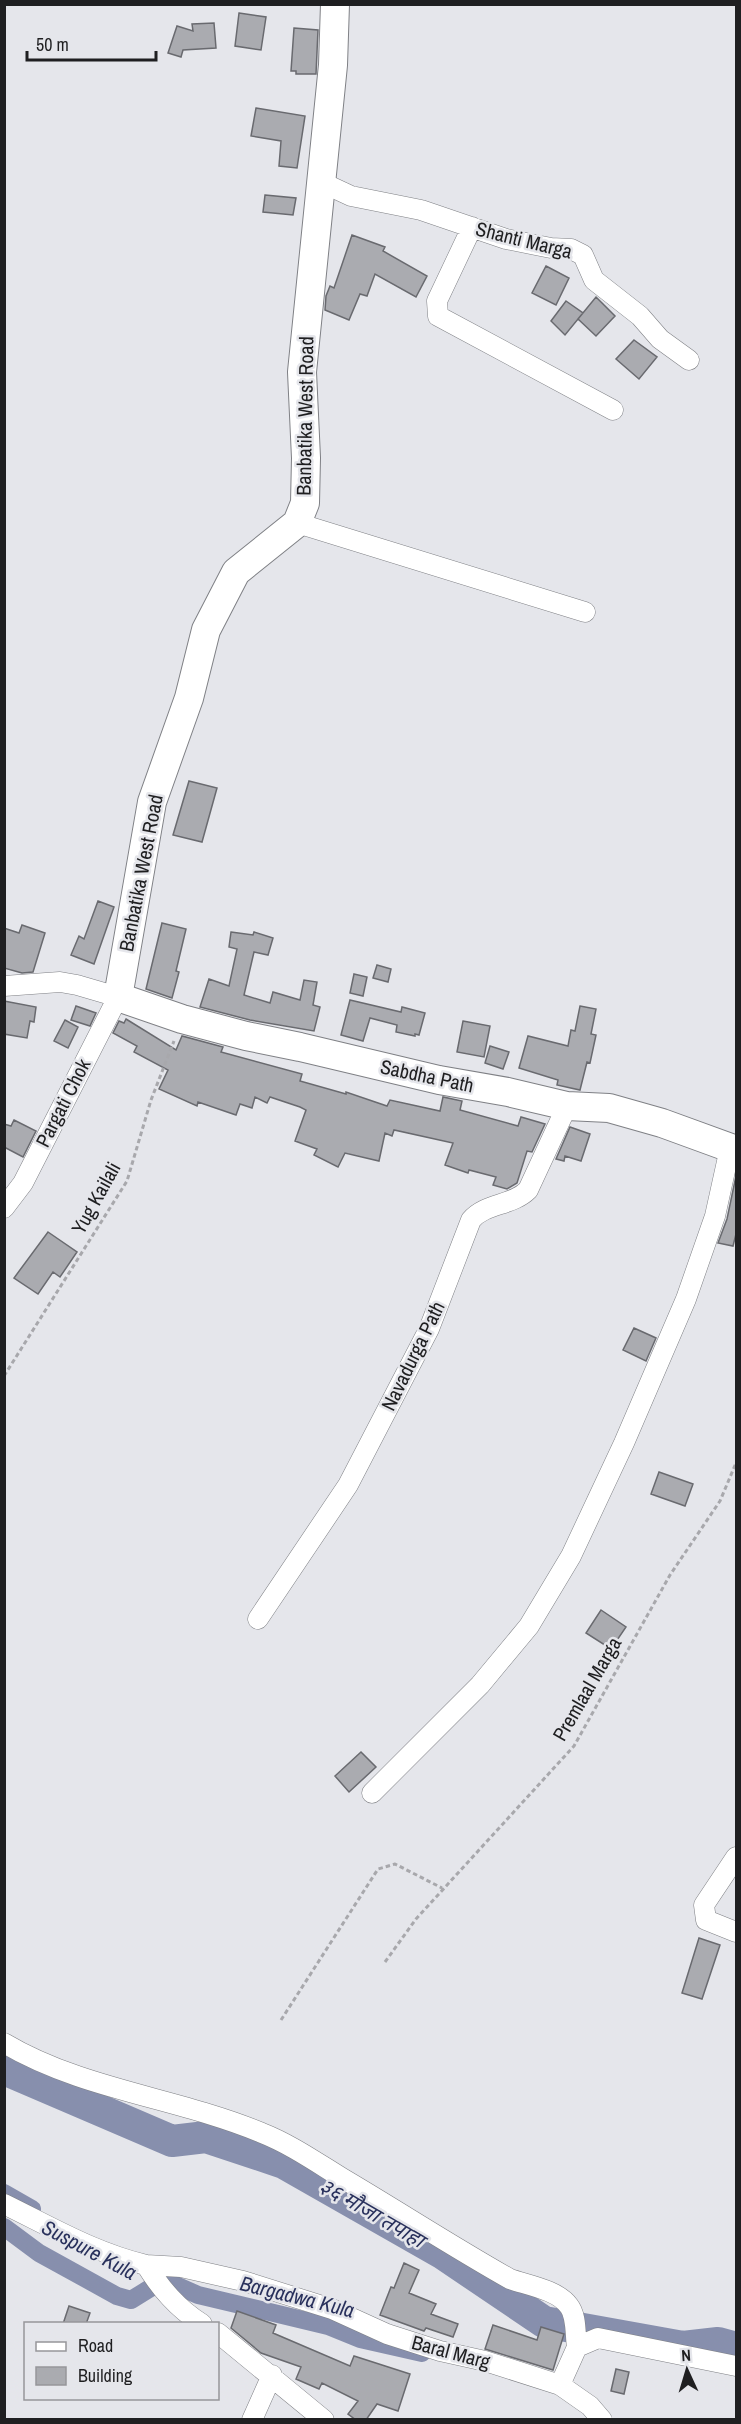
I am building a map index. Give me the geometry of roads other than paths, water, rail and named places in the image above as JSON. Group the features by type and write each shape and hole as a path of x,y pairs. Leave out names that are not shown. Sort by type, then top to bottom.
{"street":[{"name":"Banbatika West Road","path":"118,997 152,802 189,698 206,630 236,572 297,523 305,503 306,458 302,372 333,65 335,4"},
{"name":"Shanti Marga","path":"321,182 351,196 420,210 506,239 551,248 571,249 583,255 594,280 640,316 660,339 689,360"},
{"path":"472,227 437,301 438,316 613,410"},
{"path":"297,523 585,612"},
{"path":"4,986 60,982 118,997"},
{"name":"Sabdha Path","path":"118,997 182,1019 439,1080 508,1092 567,1106 609,1108 662,1123 733,1149"},
{"name":"Pargati Chok","path":"4,1208 23,1183 118,997"},
{"name":"Navadurga Path","path":"258,1619 348,1485 429,1329 471,1220 479,1212 519,1198 528,1190 567,1106"},
{"path":"372,1793 480,1685 529,1626 572,1556 686,1299 715,1216 733,1149"},
{"path":"729,1929 706,1920 704,1905 736,1857"},
{"path":"4,2043 22,2054 60,2069 264,2133 510,2279 553,2294 570,2307 576,2343 560,2385"},
{"name":"Baral Marg","path":"4,2204 154,2278 181,2267 243,2281 332,2309 387,2334 440,2351 485,2361 560,2385 590,2406 602,2420"},
{"path":"154,2278 186,2314 199,2322"},
{"path":"219,2334 324,2420"},
{"path":"576,2343 598,2338 736,2366"},
{"path":"252,2420 272,2375"}],"waterway":[{"name":"३६ मौजा तपाहा","path":"4,2069 172,2141 206,2137 284,2163 442,2253 544,2322 683,2347 718,2343 736,2348"},
{"name":"Bargadwa Kula","path":"4,2193 32,2209"},
{"name":"Suspure Kula","path":"4,2227 39,2253 117,2296 131,2300 160,2282 169,2290"},
{"name":"Bargadwa Kula","path":"157,2266 164,2280 198,2295 328,2326 360,2339 422,2353"}]}
